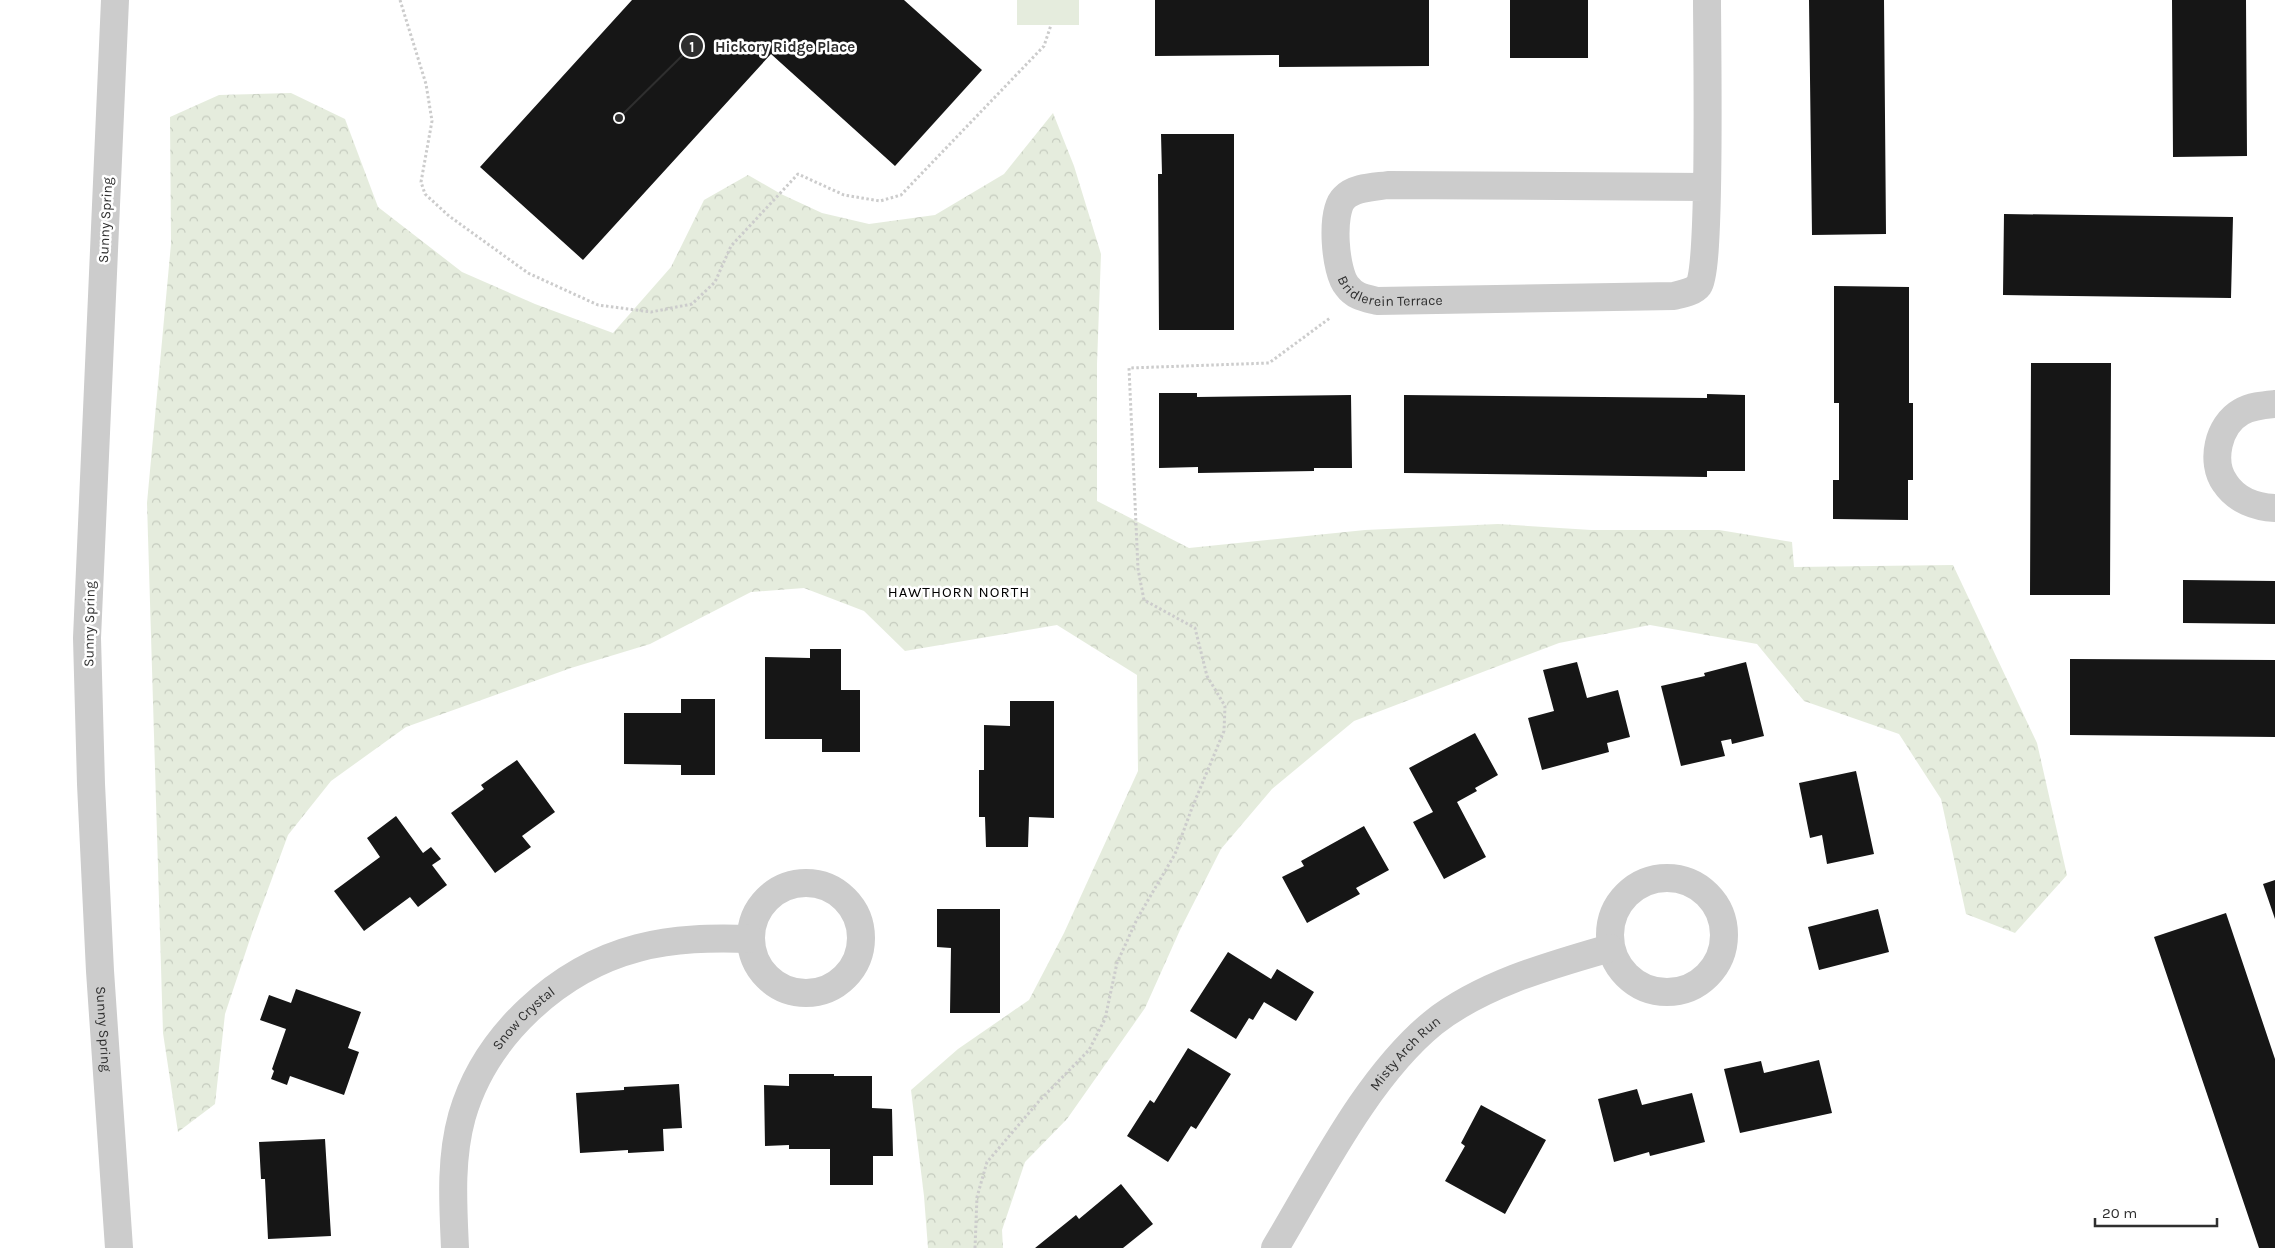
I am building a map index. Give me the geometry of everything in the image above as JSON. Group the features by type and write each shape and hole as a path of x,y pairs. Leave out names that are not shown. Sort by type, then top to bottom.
{"street":[{"name":"Sunny Spring","path":"115,0 87,638 91,784 100,971 119,1248"},
{"name":"Bridlerein Terrace","path":"1706,187 1388,185 1361,189 1344,198 1336,217 1338,270 1346,286 1359,297 1377,301 1664,296 1690,291 1699,285 1703,271 1706,187 1707,0"},
{"path":"2275,404 2261,405 2241,412 2225,426 2219,442 2217,464 2224,483 2240,499 2264,507 2275,508"},
{"path":"1668,877 1693,883 1709,895 1722,915 1724,942 1716,964 1702,981 1680,991 1654,991 1636,984 1621,971 1610,948 1610,924 1616,906 1627,893 1647,880 1668,877"},
{"path":"792,884 819,884 842,896 857,917 861,945 853,968 838,984 816,993 790,991 771,981 757,964 750,939 755,916 770,895 792,884"},
{"name":"Snow Crystal","path":"455,1248 453,1213 454,1158 462,1116 480,1073 507,1033 548,992 592,966 637,948 697,938 750,939"},
{"name":"Misty Arch Run","path":"1274,1248 1355,1114 1393,1062 1434,1022 1480,994 1539,969 1610,948"}],"path":[{"path":"400,0 426,84 432,121 421,182 425,194 448,216 528,273 598,305 651,312 692,304 715,282 731,246 798,174 844,194 880,201 901,195 1044,46 1051,25"},
{"path":"975,1248 977,1197 987,1162 1040,1100 1089,1050 1105,1019 1117,963 1137,919 1175,854 1224,731 1225,706 1207,676 1195,628 1144,600 1138,569 1129,368 1269,363 1359,297"}],"green space":[{"path":"1017,0 1079,0 1079,25 1017,25"},
{"path":"291,93 345,119 378,207 462,272 535,304 613,333 671,267 704,200 748,175 781,194 822,213 869,224 935,215 1004,174 1053,113 1074,166 1101,254 1097,364 1097,501 1189,548 1365,530 1498,524 1591,530 1719,530 1792,542 1794,567 1953,565 2037,743 2067,875 2015,933 1966,914 1941,799 1899,734 1804,701 1757,644 1650,625 1559,643 1354,721 1272,789 1221,849 1180,930 1145,1008 1067,1119 1025,1162 1002,1230 1003,1248 928,1248 924,1196 911,1090 958,1049 1029,1000 1064,933 1138,771 1137,675 1057,625 905,651 864,611 804,588 751,592 650,644 571,668 406,727 331,781 288,835 253,930 225,1014 215,1104 178,1132 163,1033 147,503 171,244 170,117 219,95"}],"building":[{"path":"632,0 904,0 982,70 895,166 771,54 583,260 480,167"},
{"path":"1155,0 1429,0 1429,66 1279,67 1279,55 1155,56"},
{"path":"1510,0 1588,0 1588,58 1510,58"},
{"path":"1809,0 1884,0 1886,234 1812,235"},
{"path":"2172,0 2246,0 2247,156 2173,157"},
{"path":"1161,134 1234,134 1234,330 1159,330 1158,174 1162,174"},
{"path":"2004,214 2233,217 2231,298 2003,295"},
{"path":"1834,286 1909,287 1909,403 1913,403 1913,480 1908,480 1908,520 1833,519 1833,480 1839,480 1839,403 1834,403"},
{"path":"2031,363 2111,363 2110,595 2030,595"},
{"path":"1159,393 1197,393 1197,397 1351,395 1352,468 1314,468 1314,471 1198,473 1198,467 1159,468"},
{"path":"1707,394 1745,395 1745,471 1707,471 1707,477 1404,473 1404,395 1707,398"},
{"path":"2183,580 2275,581 2275,624 2183,623"},
{"path":"810,649 841,649 841,690 860,690 860,752 822,752 822,739 765,739 765,657 810,658"},
{"path":"2070,659 2275,660 2275,737 2070,735"},
{"path":"1577,662 1587,698 1618,690 1630,737 1607,743 1609,752 1542,770 1528,718 1554,711 1543,670"},
{"path":"1746,662 1764,736 1732,744 1731,739 1721,741 1725,756 1681,766 1661,686 1705,676 1704,673"},
{"path":"681,699 715,699 715,775 681,775 681,765 624,764 624,713 681,713"},
{"path":"1010,701 1054,701 1054,818 1029,817 1028,847 986,847 985,817 979,817 979,770 984,770 984,725 1010,726"},
{"path":"1475,733 1498,775 1475,788 1477,791 1457,802 1486,857 1444,879 1413,822 1433,812 1409,768"},
{"path":"517,760 555,812 522,836 531,847 495,873 451,813 484,789 481,785"},
{"path":"1856,771 1874,854 1827,864 1822,835 1810,838 1799,783"},
{"path":"396,816 423,853 431,847 441,859 432,865 447,885 418,907 410,897 364,931 334,891 380,857 367,838"},
{"path":"1364,826 1389,870 1356,888 1360,894 1307,923 1282,877 1304,866 1301,861"},
{"path":"2275,880 2275,919 2263,884"},
{"path":"937,909 1000,909 1000,1013 950,1013 951,948 937,947"},
{"path":"1878,909 1889,952 1819,970 1808,927"},
{"path":"2226,913 2275,1059 2275,1248 2259,1248 2154,937"},
{"path":"1228,952 1271,979 1277,969 1314,992 1296,1021 1264,1002 1253,1020 1249,1018 1236,1039 1190,1011"},
{"path":"296,989 361,1012 348,1048 359,1052 344,1095 290,1076 287,1085 271,1079 274,1071 272,1069 286,1029 260,1020 269,995 291,1003"},
{"path":"1188,1048 1231,1074 1196,1129 1191,1126 1168,1162 1127,1136 1150,1100 1154,1103"},
{"path":"1819,1060 1832,1113 1740,1133 1724,1069 1761,1061 1764,1073"},
{"path":"789,1074 872,1076 872,1108 892,1109 893,1156 873,1156 873,1185 830,1185 830,1149 789,1149 789,1145 765,1146 764,1085 789,1086"},
{"path":"679,1084 682,1128 663,1129 664,1151 628,1153 628,1150 580,1153 576,1093 624,1090 624,1087"},
{"path":"1637,1089 1642,1105 1692,1093 1705,1142 1650,1156 1649,1152 1614,1162 1598,1099"},
{"path":"1481,1105 1546,1140 1505,1214 1445,1181 1465,1146 1461,1143"},
{"path":"325,1139 331,1236 268,1239 265,1179 261,1179 259,1142"},
{"path":"1121,1184 1153,1224 1123,1248 1035,1248 1076,1215 1079,1219"}],"place":[{"name":"Hickory Ridge Place","path":"619,118"}],"district":[{"name":"HAWTHORN NORTH","path":"959,592"}]}
